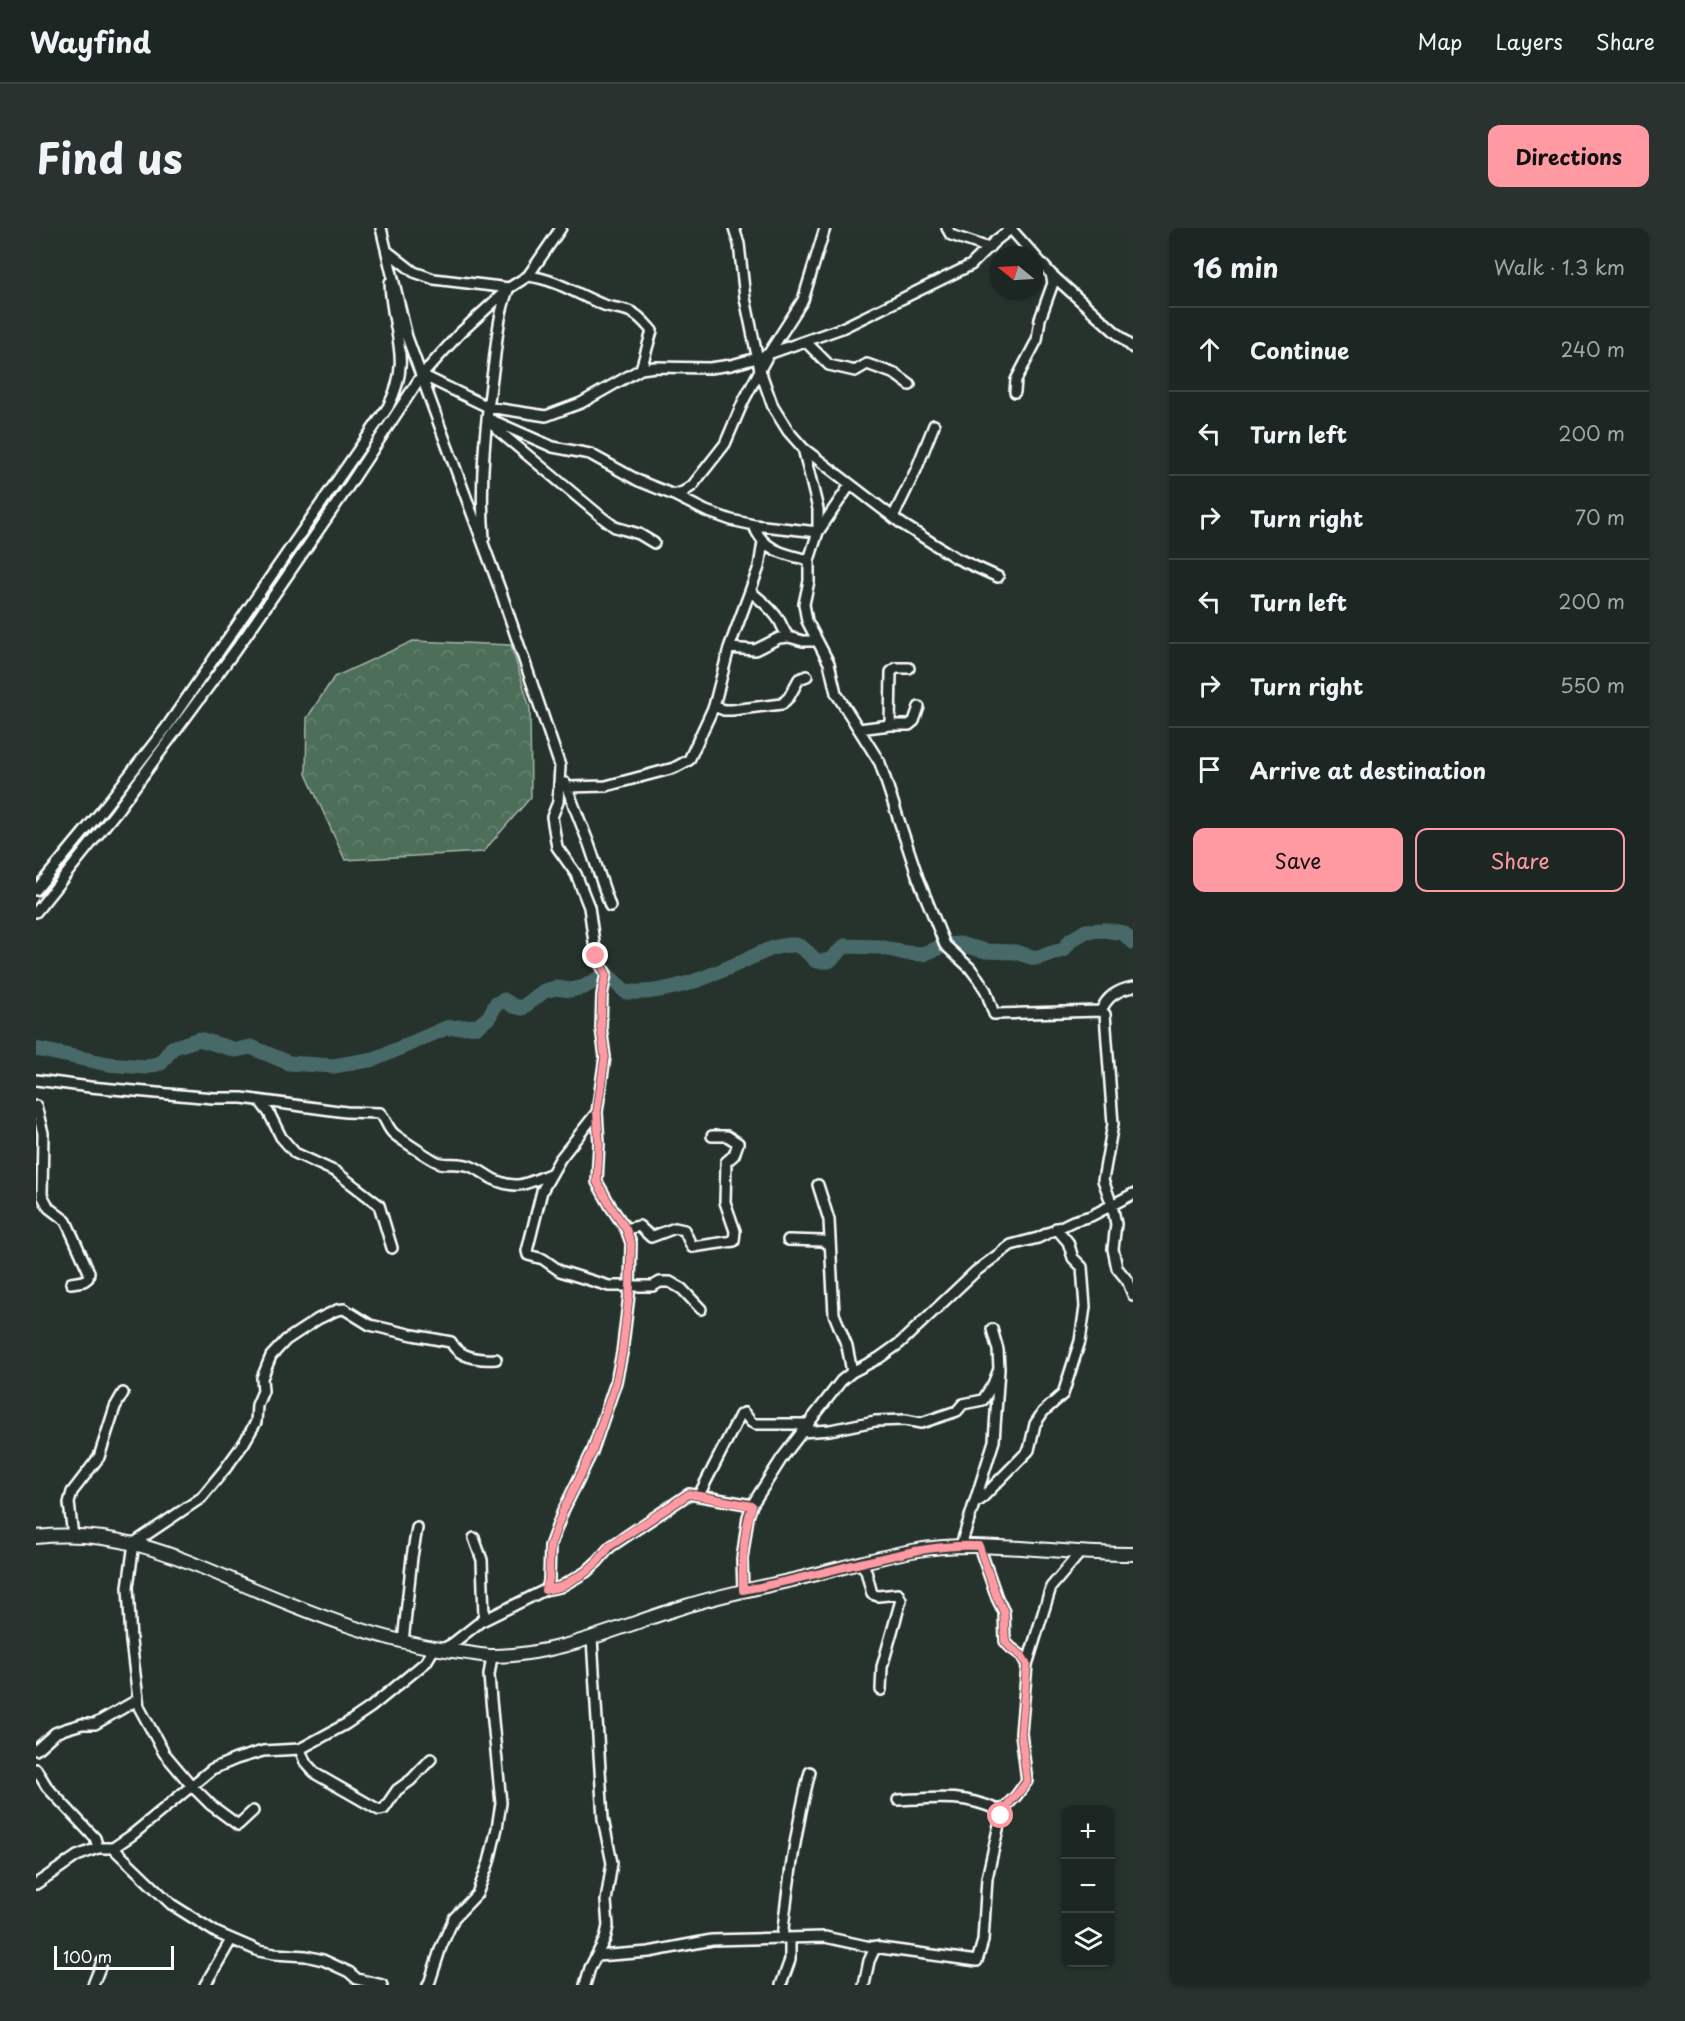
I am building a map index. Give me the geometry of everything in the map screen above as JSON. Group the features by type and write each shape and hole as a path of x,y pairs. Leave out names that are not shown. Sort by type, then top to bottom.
{"street":[{"path":"381,228 407,337 486,551 610,906"},
{"path":"36,912 116,812 245,637 345,494 422,375 459,334 509,288 528,276 561,228"},
{"path":"734,228 739,244 745,298 757,358 773,407 780,420 803,448 893,517 956,558 998,577"},
{"path":"674,495 692,486 725,444 743,402 769,353 803,300 825,228"},
{"path":"422,375 488,407 546,416 580,403 641,369 710,368 757,358 842,328 962,270 971,265 989,248 951,235 947,228"},
{"path":"991,246 1011,228 1051,273 1133,348"},
{"path":"387,251 414,272 434,279 509,288"},
{"path":"36,890 166,728 388,407 396,392 401,357 399,337 390,301 390,264"},
{"path":"1015,392 1016,380 1037,340 1040,319 1053,283 1051,273"},
{"path":"528,276 568,287 594,301 627,310 640,317 652,331 641,369"},
{"path":"486,551 482,508 487,418 502,306 509,288"},
{"path":"806,342 829,365 855,371 867,364 895,374 910,385"},
{"path":"487,418 554,447 590,454 639,482 674,495 706,512 754,525 818,532"},
{"path":"487,418 501,433 615,527 639,534 654,543"},
{"path":"893,517 916,470 934,425"},
{"path":"803,448 818,509 818,532"},
{"path":"850,485 818,532 809,561 804,604 807,621 829,663 836,693 880,763 918,878 945,945 965,963 979,980 986,991 994,1014 1101,1011 1105,1014 1113,1124 1102,1180 1112,1205 1116,1224 1114,1258 1117,1268 1127,1280 1133,1294"},
{"path":"754,525 756,535 763,542 780,553 809,561"},
{"path":"567,787 606,786 674,768 686,763 692,756 714,706 729,648 759,567 763,542"},
{"path":"751,592 770,609 789,637"},
{"path":"729,648 755,650 779,638 789,637 803,641 817,641"},
{"path":"890,725 891,672 896,668 909,668"},
{"path":"714,706 732,710 782,704 789,697 799,679 807,676"},
{"path":"859,729 909,725 914,721 919,707"},
{"path":"545,1590 549,1580 550,1546 563,1511 592,1452 616,1382 630,1287 631,1243 626,1229 597,1182 599,1143 597,1112 605,1057 601,1028 602,995 606,974 596,956 589,908 576,874 557,847 552,817 558,802 560,766"},
{"path":"1101,1011 1105,1001 1117,992 1133,987"},
{"path":"36,1080 90,1087 260,1101 346,1112 380,1113 386,1119 392,1132 422,1150 429,1158 440,1162 472,1166 492,1179 510,1185 522,1186 550,1174"},
{"path":"260,1101 281,1137 295,1153 336,1172 379,1204 392,1248"},
{"path":"36,1106 43,1132 42,1195 50,1208 66,1221 88,1272 88,1278 84,1281 71,1283"},
{"path":"597,1112 550,1174 538,1203 528,1255 543,1259 560,1271 609,1286 653,1286 660,1282 670,1282 682,1289 701,1309"},
{"path":"626,1229 639,1226 651,1237 675,1228 684,1230 692,1247 734,1241 735,1231 725,1202 726,1162 734,1155 738,1143 727,1136 712,1136"},
{"path":"818,1185 829,1220 834,1314 847,1346 852,1372"},
{"path":"743,1590 742,1559 748,1517 752,1506 782,1458 840,1381 900,1343 976,1271 1011,1245 1038,1238 1056,1228 1091,1216 1133,1194"},
{"path":"975,1502 980,1500 1029,1450 1035,1424 1043,1412 1063,1394 1080,1341 1085,1307 1082,1267 1073,1258 1068,1242 1056,1228"},
{"path":"788,1240 823,1241 829,1245"},
{"path":"253,1811 240,1824 235,1824 211,1805 164,1753 137,1700 128,1587 134,1543 201,1498 225,1469 256,1422 262,1378 271,1356 286,1340 318,1319 344,1309 370,1325 451,1342 455,1349 463,1354 483,1360 496,1359"},
{"path":"961,1545 994,1441 999,1369 998,1350 992,1329"},
{"path":"801,1432 830,1430 875,1421 905,1420 921,1423 957,1411 963,1404 983,1400 999,1369"},
{"path":"73,1536 69,1503 72,1492 99,1457 110,1421 123,1394"},
{"path":"699,1495 740,1415 744,1413 751,1422 756,1424 809,1424"},
{"path":"36,1884 77,1856 98,1848 113,1848 212,1769 263,1751 300,1749 346,1724 372,1707 438,1650 452,1644 480,1622 545,1590 560,1587 586,1572 610,1546 689,1494 752,1506"},
{"path":"403,1642 417,1528"},
{"path":"36,1537 90,1536 134,1543 194,1562 244,1585 376,1635 438,1650 492,1656 548,1650 591,1638 652,1616 743,1590 912,1551 961,1545 1079,1554 1133,1554"},
{"path":"474,1538 482,1560 484,1616 480,1622"},
{"path":"979,1546 1004,1612 1005,1641 1022,1656 1027,1665"},
{"path":"898,1800 957,1797 981,1802 998,1810 1004,1808 1024,1788 1027,1781 1021,1727 1027,1665 1051,1587 1079,1554"},
{"path":"861,1563 866,1571 872,1594 878,1596 898,1594 902,1600 882,1667 881,1690"},
{"path":"585,1985 608,1926 606,1901 612,1863 603,1819 591,1638"},
{"path":"428,1985 454,1918 477,1894 495,1838 501,1803 489,1675 492,1656"},
{"path":"36,1750 55,1734 65,1729 82,1724 95,1724 137,1700"},
{"path":"300,1749 305,1762 316,1774 379,1810 384,1809 397,1790 411,1780 430,1759"},
{"path":"36,1769 47,1787 95,1838 98,1848"},
{"path":"781,1985 790,1960 786,1938 788,1877 798,1819 810,1772"},
{"path":"597,1956 650,1952 712,1940 825,1937 866,1946 977,1961 983,1941 987,1878 1004,1808"},
{"path":"113,1848 171,1904 231,1940 274,1954 306,1956 323,1960 349,1971 357,1979 382,1985"},
{"path":"205,1985 231,1940"},
{"path":"864,1985 869,1961 876,1946"},
{"path":"93,1985 102,1962"}],"green space":[{"path":"413,641 511,645 530,708 531,797 483,852 345,860 306,774 307,718 334,677"}],"waterway":[{"path":"36,1049 108,1064 145,1067 161,1063 172,1048 199,1039 236,1050 251,1047 289,1063 333,1066 375,1059 446,1028 478,1026 489,1017 496,1004 504,1000 513,1006 522,1008 544,991 584,987 606,974 626,992 674,987 690,983 765,951 788,945 797,945 816,961 829,961 845,946 880,947 923,954 945,945 959,944 986,951 1015,952 1035,958 1063,950 1071,940 1086,931 1105,930 1123,933 1133,942"}],"route":[{"path":"596,956 606,974 602,995 601,1028 605,1057 601,1098 597,1112 599,1143 597,1182 626,1229 631,1243 630,1287 616,1382 592,1452 563,1511 550,1546 549,1580 545,1590 560,1587 586,1572 610,1546 689,1494 752,1506 748,1517 742,1559 743,1590 912,1551 961,1545 979,1546 1004,1612 1005,1641 1022,1656 1027,1665 1021,1733 1028,1776 1024,1788 1004,1808 1001,1816"}]}
